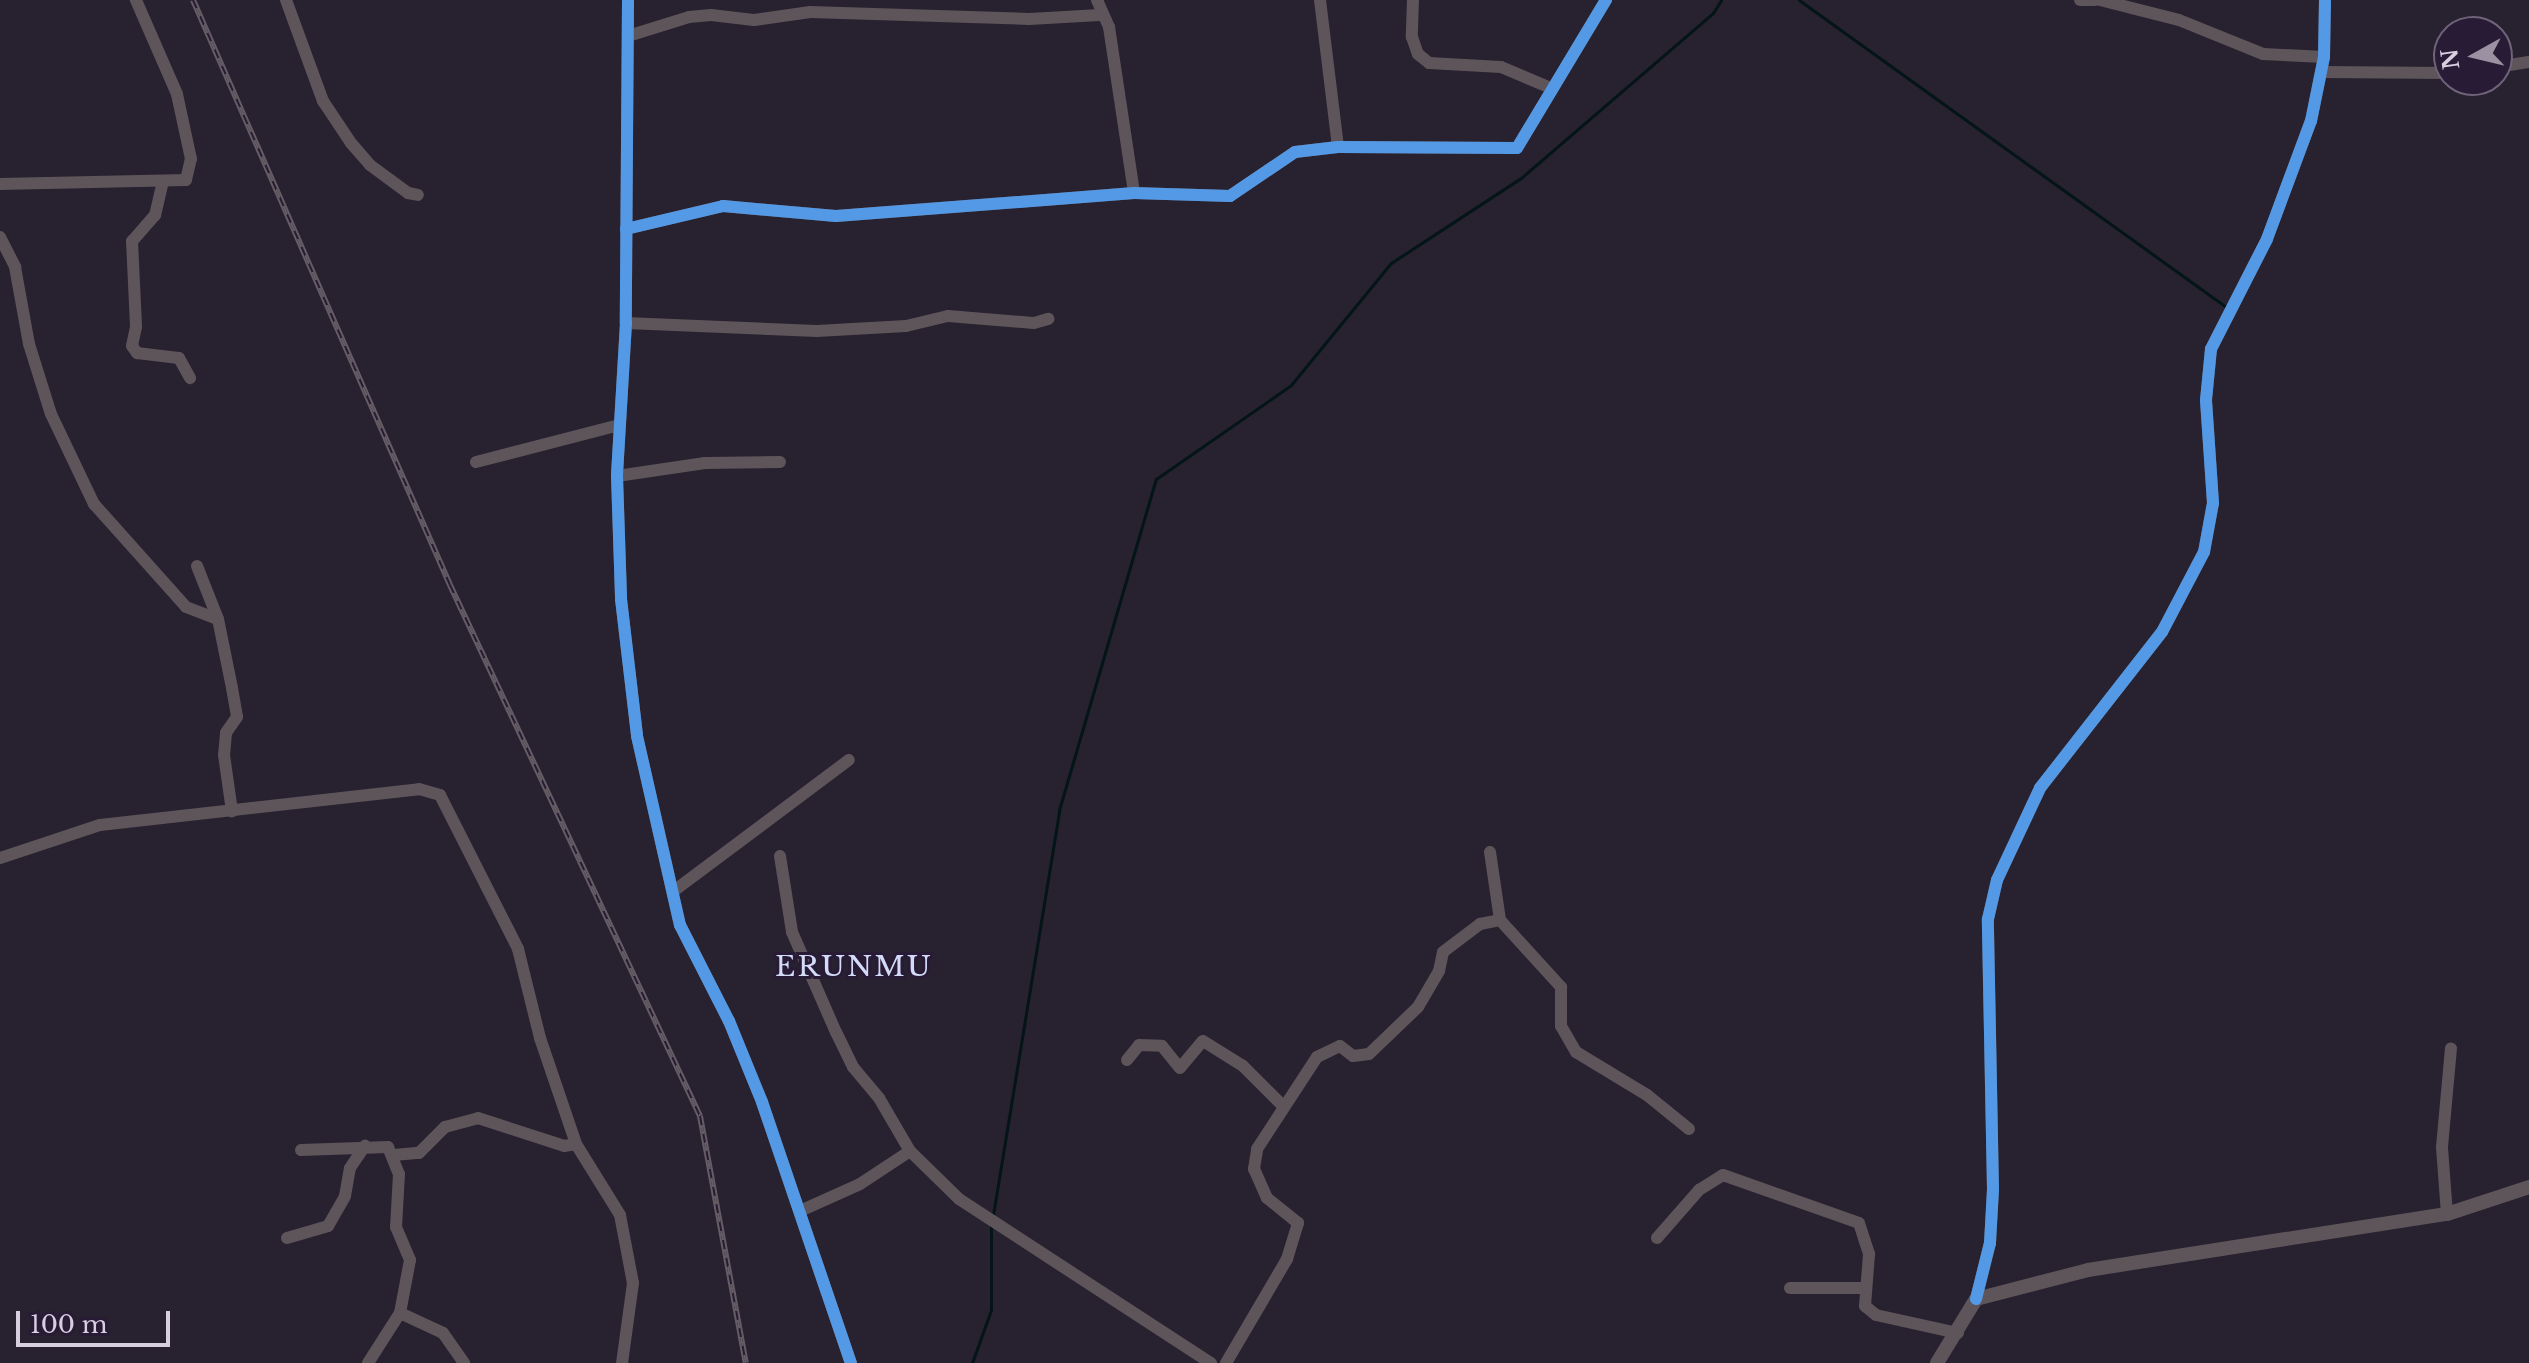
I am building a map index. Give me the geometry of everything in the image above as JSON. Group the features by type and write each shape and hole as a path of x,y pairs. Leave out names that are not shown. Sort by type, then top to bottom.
{"street":[{"path":"0,184 186,180 191,159 177,94 136,0"},
{"path":"286,0 318,91 351,143 370,165 408,193 418,195"},
{"path":"628,0 626,323 617,476 621,599 637,736 675,890 680,925 729,1021 800,1211 851,1363"},
{"path":"1097,0 1100,15 1109,27 1134,193"},
{"path":"1320,0 1338,147"},
{"path":"1413,0 1412,37 1418,54 1429,63 1501,67 1553,89"},
{"path":"626,229 723,206 836,216 1134,193 1230,196 1295,152 1338,147 1517,148 1606,0"},
{"path":"2080,0 2097,0 2179,20 2263,54 2324,57"},
{"path":"1937,1363 1976,1299 1990,1243 1993,1190 1988,919 1997,880 2040,788 2162,632 2204,552 2213,503 2206,400 2211,349 2267,239 2311,121 2324,57 2325,0"},
{"path":"628,36 689,17 711,15 754,20 810,12 1029,19 1100,15"},
{"path":"2321,72 2433,73"},
{"path":"163,181 155,215 132,241 136,327 132,346 137,353 179,358 190,378"},
{"path":"0,237 15,267 29,344 51,414 94,504 186,607 218,619"},
{"path":"626,323 817,331 906,326 948,316 1034,323 1048,319"},
{"path":"476,462 619,425"},
{"path":"617,476 705,463 780,462"},
{"path":"197,566 218,619 237,717 226,733 224,755 232,811"},
{"path":"675,890 849,760"},
{"path":"0,858 100,825 419,789 440,795 518,949 540,1038 576,1144 614,1204 629,1245 632,1303 622,1363"},
{"path":"1490,852 1500,920 1561,987 1561,1026 1576,1052 1647,1095 1689,1129"},
{"path":"780,856 792,932 836,1032 853,1067 879,1098 910,1151 959,1199 1211,1363"},
{"path":"1226,1363 1287,1259 1298,1223 1267,1198 1254,1169 1257,1149 1283,1106 1317,1057 1340,1046 1353,1056 1369,1054 1390,1036 1427,993 1443,952 1480,924 1500,920"},
{"path":"1127,1060 1139,1045 1162,1046 1180,1068 1203,1041 1243,1066 1283,1106"},
{"path":"2447,1214 2442,1147 2451,1048"},
{"path":"394,1155 419,1153 445,1127 478,1118 564,1146 576,1144"},
{"path":"287,1238 328,1226 345,1196 350,1168 365,1146"},
{"path":"301,1150 388,1147 394,1155 399,1174 396,1227 410,1260 400,1313 368,1363"},
{"path":"800,1211 860,1184 910,1151"},
{"path":"1657,1238 1699,1190 1723,1175 1859,1223 1869,1254 1865,1306 1876,1315 1958,1333"},
{"path":"1976,1299 2088,1270 2447,1214 2529,1187"},
{"path":"1790,1288 1865,1288"},
{"path":"400,1313 443,1333 464,1363"}],"waterway":[{"path":"993,1215 1059,810 1156,479 1291,385 1391,263 1521,178 1713,13 1721,0"},
{"path":"1799,0 2226,307"},
{"path":"972,1363 991,1310 991,1226"}],"railway":[{"path":"193,0 450,585 700,1116 746,1363"}],"cycle path":[{"path":"628,0 626,323 617,476 621,599 637,736 680,925 729,1021 762,1102 851,1363"},
{"path":"626,229 723,206 836,216 1134,193 1230,196 1295,152 1338,147 1517,148 1606,0"},
{"path":"1976,1299 1990,1243 1993,1190 1988,919 1997,880 2040,788 2162,632 2204,552 2213,503 2206,400 2211,349 2267,239 2311,121 2324,57 2325,0"}],"district":[{"name":"ERUNMU","path":"854,967"}]}
